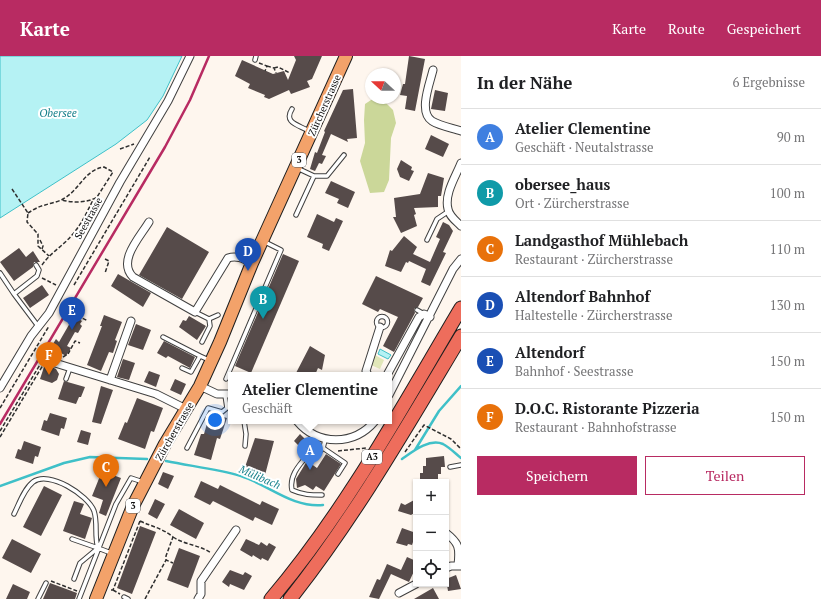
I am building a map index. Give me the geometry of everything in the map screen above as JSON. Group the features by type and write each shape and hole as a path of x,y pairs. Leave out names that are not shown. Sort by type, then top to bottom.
{"highway":[{"name":"A3","path":"392,422 461,308"},
{"name":"A3","path":"290,599 323,556 373,482 461,336"},
{"name":"A3","path":"271,599 310,549 347,497 391,424"}],"main road":[{"name":"Zürcherstrasse","path":"96,599 113,554 145,483 165,444 200,386 252,263 346,56"}],"street":[{"name":"Seestrasse","path":"1,385 38,326 49,313 120,182 168,101 190,56"},
{"path":"433,70 425,107 426,115 432,121 461,132"},
{"path":"461,162 447,198 448,211 461,226"},
{"path":"149,222 128,256 126,265 127,271 138,280 195,312 228,258 233,256 240,257 252,263"},
{"path":"392,390 427,315 453,269 461,258"},
{"path":"389,372 419,317 427,315"},
{"path":"110,380 131,321"},
{"path":"366,372 380,327"},
{"path":"44,360 156,394 186,409"},
{"path":"200,386 213,393 228,394"},
{"path":"300,424 313,435 325,440 341,440 357,435 371,424"},
{"path":"198,599 201,594 201,581 236,530"},
{"path":"449,535 456,541 460,552 460,565 449,567"},
{"path":"399,593 413,586"}],"lane":[{"path":"292,109 288,114 289,119 294,124 312,132"},
{"path":"296,167 314,176 327,176 344,155"},
{"path":"296,215 314,176"},
{"path":"427,240 437,219 448,211"},
{"path":"229,372 281,250 262,241"},
{"path":"14,294 37,276 39,270 36,264"},
{"path":"0,273 38,326"},
{"path":"417,310 427,315"},
{"path":"195,312 209,319"},
{"path":"209,319 218,315"},
{"path":"202,342 210,326 209,319"},
{"path":"163,337 211,361"},
{"path":"182,368 191,372 200,356"},
{"path":"66,379 70,368"},
{"path":"226,379 228,374"},
{"path":"187,448 208,408 222,412 227,408 228,394"},
{"path":"244,424 246,434 245,446"},
{"path":"322,495 307,495 292,490 291,486 296,468 307,456 314,458 323,448 325,440"},
{"path":"323,448 345,463 338,474"},
{"path":"450,468 461,466"},
{"path":"79,599 116,504 130,478 145,483"},
{"path":"14,514 27,489 33,482 41,479 63,484 86,500 94,511 96,522 95,539 98,548"},
{"path":"72,539 113,554"},
{"path":"74,579 80,563 98,548"},
{"path":"38,599 46,584"},
{"path":"124,597 128,599"}],"path":[{"path":"256,58 267,66 274,68 278,67 290,73"},
{"path":"266,71 267,66"},
{"path":"274,68 276,72"},
{"path":"120,149 136,145"},
{"path":"74,285 150,157"},
{"path":"39,270 50,256 72,235 93,200 97,197 113,172 104,167 98,168 87,174 72,192 62,200"},
{"path":"12,189 28,213 27,222 35,230 42,242 42,248"},
{"path":"28,213 43,205 62,200 93,200"},
{"path":"39,239 38,246 50,256"},
{"path":"104,259 109,261 105,273"},
{"path":"45,280 53,284"},
{"path":"72,313 88,321"},
{"path":"0,408 50,325"},
{"path":"50,351 65,357 75,341 80,343"},
{"path":"0,431 44,360"},
{"path":"0,437 44,360"},
{"path":"405,452 424,426 451,439 461,450"},
{"path":"335,452 346,449 366,448"},
{"path":"134,519 157,528 162,528 180,542 202,548 218,557"},
{"path":"124,597 112,590 120,577 140,521"},
{"path":"145,599 166,560 173,537"},
{"path":"166,560 173,563"},
{"path":"50,580 81,593"}],"green space":[{"path":"365,104 387,104 393,110 396,123 391,138 389,180 384,192 370,193 360,161 365,143"},
{"path":"375,355 384,360 380,369 371,365"}],"water":[{"name":"Obersee","path":"0,56 182,56 163,96 147,120 116,144 0,218"},
{"path":"380,349 391,355 388,359 378,354"}],"building":[{"path":"294,56 322,56 312,79 307,81 310,87 291,94 289,90 269,99 264,97 265,95 248,88 250,84 235,76 242,60 273,74 284,71 288,80 296,60"},
{"path":"409,56 425,59 415,111 405,109 407,96 401,95 401,91 403,84 405,84"},
{"path":"353,89 357,138 347,139 348,142 331,134 322,155 326,156 322,164 319,163 315,171 310,169 315,152 317,153 325,132 324,131 343,90"},
{"path":"435,90 448,93 445,111 431,109"},
{"path":"431,135 449,144 443,157 425,149"},
{"path":"401,160 412,167 411,170 414,171 409,181 400,177 397,169"},
{"path":"428,173 444,178 441,196 438,196 438,207 414,208 417,226 401,233 393,217 396,217 394,198 420,194"},
{"path":"331,181 355,192 348,208 337,203 339,199 325,193"},
{"path":"317,214 334,222 336,218 343,221 329,251 322,248 323,244 307,237"},
{"path":"443,222 449,225 453,231 443,252 446,253 430,286 421,282 426,269 409,261 408,263 406,262 401,272 385,266 390,250 392,251 404,236 417,247 413,254 430,262 440,239 436,237"},
{"path":"167,227 209,252 182,299 139,275"},
{"path":"19,248 26,257 33,251 40,262 34,262 33,267 14,281 0,262"},
{"path":"283,254 299,261 251,372 235,366"},
{"path":"118,274 151,293 143,307 111,286"},
{"path":"376,276 423,298 418,307 414,309 415,313 394,352 383,346 398,317 380,309 378,312 362,304"},
{"path":"42,285 49,295 30,308 23,298"},
{"path":"104,315 122,322 115,340 117,341 113,353 109,352 101,371 87,365 102,326 100,326"},
{"path":"74,316 82,321 80,324 82,326 78,333 75,332 67,346 71,348 66,356 51,347 56,339 59,342"},
{"path":"189,316 206,326 197,340 179,327 183,320 186,321"},
{"path":"136,324 151,330 143,350 128,345"},
{"path":"164,341 195,357 190,368 168,356 166,358 157,353"},
{"path":"310,346 325,355 322,370 318,368 316,372 297,372"},
{"path":"123,359 135,363 129,380 117,377"},
{"path":"45,364 56,369 59,374 57,380 52,383 40,379"},
{"path":"149,371 160,375 156,387 144,382"},
{"path":"175,379 186,384 181,395 170,390"},
{"path":"64,381 85,387 76,404 58,399"},
{"path":"101,386 113,390 101,424 92,422"},
{"path":"137,398 163,408 154,432 151,431 145,449 118,439 125,422 127,423"},
{"path":"50,413 67,418 64,429 61,428 59,436 41,430 44,420 47,421"},
{"path":"210,413 227,418 220,439 217,438 211,460 194,455 201,434 204,434"},
{"path":"81,430 91,433 88,445 77,442"},
{"path":"300,434 307,441 301,448 294,441"},
{"path":"255,438 274,441 265,475 244,470"},
{"path":"24,441 41,447 38,457 35,456 33,464 15,458 18,449 21,450"},
{"path":"326,454 341,464 324,491 316,486 313,490 305,485 297,488 296,479 307,461 317,468"},
{"path":"444,456 445,467 441,467 441,474 438,474 438,479 420,479 420,473 423,473 423,466 426,466 426,458"},
{"path":"102,471 121,478 106,516 99,513 103,500 92,496"},
{"path":"163,472 174,476 168,489 158,484"},
{"path":"201,481 218,489 220,485 260,505 262,501 279,509 272,525 255,517 253,521 213,501 210,505 194,497"},
{"path":"44,486 62,495 41,536 23,527"},
{"path":"155,499 165,504 157,519 148,514"},
{"path":"74,501 84,504 80,514 92,518 85,539 63,531"},
{"path":"413,501 413,514 411,515 398,511 401,503 405,505"},
{"path":"179,509 204,523 196,539 170,525"},
{"path":"140,526 156,532 132,594 117,588"},
{"path":"402,528 413,532 412,545 408,544 407,546 396,543"},
{"path":"12,539 41,554 31,573 2,558"},
{"path":"246,539 259,545 261,542 267,546 269,543 276,547 268,561 262,558 261,560 253,555 252,557 240,550"},
{"path":"179,548 200,556 188,588 167,580"},
{"path":"407,557 413,560 413,573 409,582 391,574 379,599 369,597 377,579 380,580 387,564 401,570"},
{"path":"230,570 243,575 245,572 252,576 244,590 230,584 229,587 222,582"},
{"path":"456,575 461,589 448,591 449,578"},
{"path":"50,583 77,593 75,599 43,599"},
{"path":"13,584 30,592 27,599 6,599"},
{"path":"433,588 439,599 414,599"}],"waterway":[{"path":"415,450 439,411 461,386"},
{"path":"402,459 421,447 432,443 445,445 461,458"},
{"name":"Mülibach","path":"0,486 64,463 90,457 147,459"},
{"name":"Mülibach","path":"166,461 213,469 241,476 291,500 312,505 323,505"}],"railway":[{"path":"0,424 165,147 190,100 209,56"}],"place":[{"name":"Altendorf Bahnhof","path":"248,271"},
{"name":"obersee_haus","path":"263,319"},
{"name":"Altendorf","path":"72,330"},
{"name":"D.O.C. Ristorante Pizzeria","path":"49,375"},
{"name":"Atelier Clementine","path":"310,470"},
{"name":"Landgasthof Mühlebach","path":"106,487"}]}
